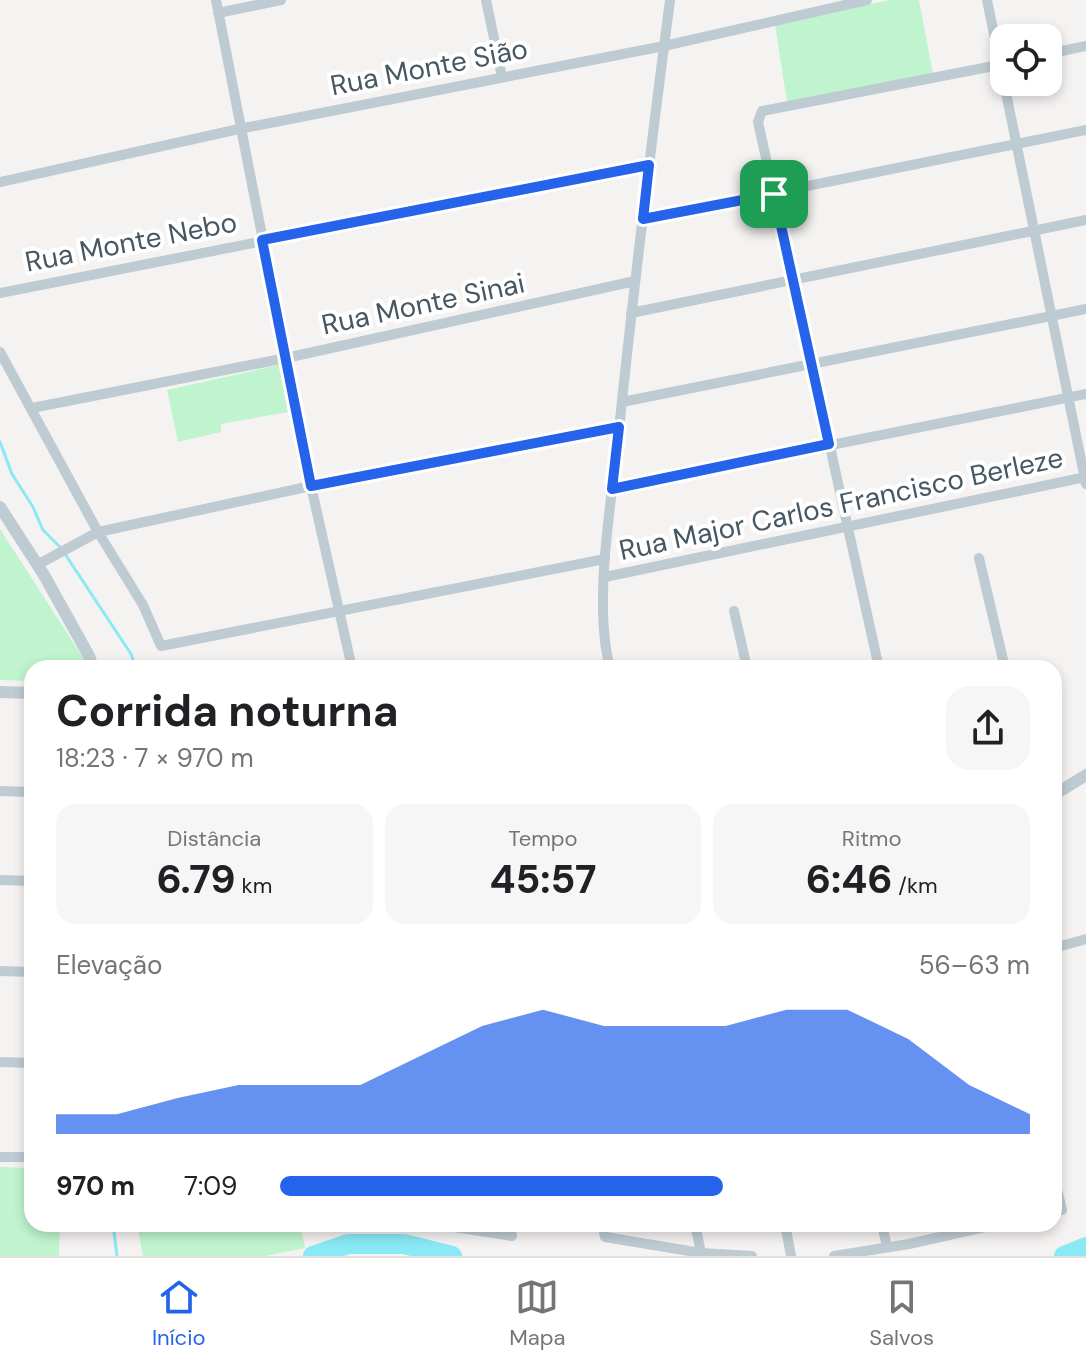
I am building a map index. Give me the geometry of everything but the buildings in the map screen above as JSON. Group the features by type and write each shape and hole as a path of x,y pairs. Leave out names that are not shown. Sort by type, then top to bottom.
{"street":[{"path":"216,0 311,486 350,660"},
{"path":"218,13 281,0"},
{"path":"486,0 502,77"},
{"path":"608,660 604,646 605,559 631,313 670,0"},
{"name":"Rua Monte Sião","path":"0,182 239,129 664,46 867,0"},
{"path":"987,0 993,24"},
{"path":"1062,51 1086,46"},
{"path":"877,660 758,122 762,111 990,66"},
{"path":"1008,96 1086,480"},
{"path":"643,219 1086,130"},
{"name":"Rua Monte Nebo","path":"0,293 649,165"},
{"path":"631,313 1086,220"},
{"name":"Rua Monte Sinai","path":"32,408 286,358 635,281"},
{"path":"622,402 1086,309"},
{"path":"0,352 98,532 143,605 161,646 605,559"},
{"path":"612,489 1086,394"},
{"path":"37,565 98,532 311,486 619,427"},
{"name":"Rua Major Carlos Francisco Berleze","path":"605,577 1086,480"},
{"path":"0,507 90,660"},
{"path":"979,558 1003,660"},
{"path":"734,611 745,660"},
{"path":"0,692 24,693"},
{"path":"1062,790 1086,775"},
{"path":"0,791 24,792"},
{"path":"0,880 24,881"},
{"path":"1062,946 1086,939"},
{"path":"0,971 24,972"},
{"path":"0,1062 24,1063"},
{"path":"0,1157 24,1157"},
{"path":"486,1232 512,1236 511,1232"},
{"path":"604,1232 605,1237 701,1253 752,1256"},
{"path":"697,1232 701,1253"},
{"path":"786,1232 791,1256"},
{"path":"884,1232 887,1247"},
{"path":"834,1256 950,1232"}],"green space":[{"path":"890,0 919,0 933,74 787,102 775,24"},
{"path":"279,365 288,412 221,424 221,432 178,442 167,390"},
{"path":"0,529 84,660 24,660 24,681 0,680"},
{"path":"0,1167 24,1168 24,1232 60,1232 59,1256 0,1256"},
{"path":"138,1232 302,1232 305,1248 265,1256 143,1256"}],"waterway":[{"path":"0,442 12,474 43,530 61,548"},
{"path":"65,554 133,660"},
{"path":"114,1232 117,1256"},
{"path":"313,1256 348,1244 404,1244 452,1256"},
{"path":"1064,1256 1086,1247"}],"route":[{"path":"649,165 643,219 774,194 829,444 612,489 619,427 311,486 262,240 649,165"}]}
